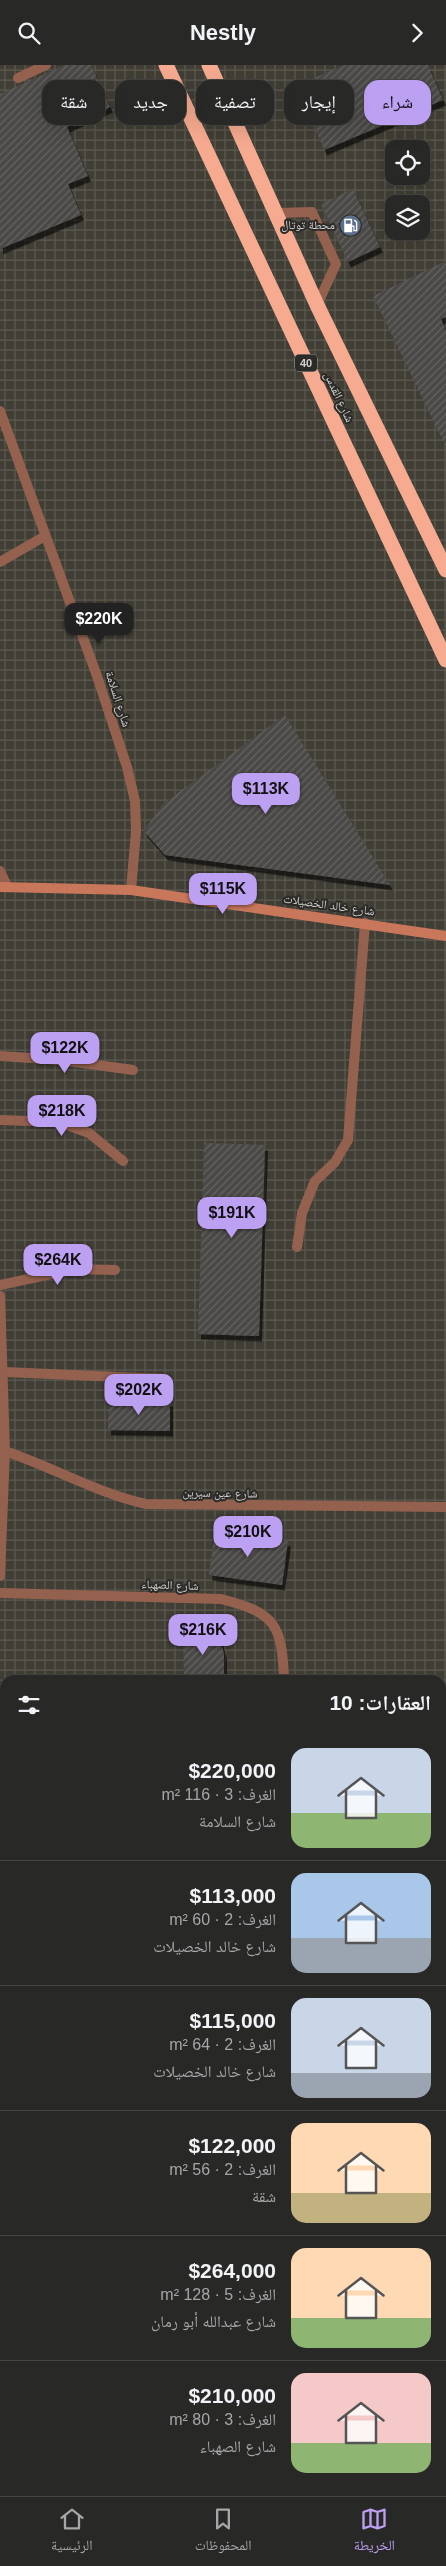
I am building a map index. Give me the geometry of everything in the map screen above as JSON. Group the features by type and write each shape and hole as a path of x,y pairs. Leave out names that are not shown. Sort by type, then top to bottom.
{"highway":[{"name":"شارع القدس","path":"166,65 446,660"},
{"name":"شارع القدس","path":"210,65 317,305 446,570"}],"street":[{"path":"18,78 46,65"},
{"path":"276,213 312,212 336,264 317,305"},
{"name":"شارع السلامة","path":"0,411 97,675 127,767 135,801 136,831 131,890"},
{"path":"0,562 45,537"},
{"path":"0,871 3,887"},
{"name":"شارع خالد الخصيلات","path":"3,887 131,890 446,936"},
{"path":"297,1247 302,1213 315,1181 335,1162 348,1139 365,923"},
{"path":"0,1056 61,1060 133,1070"},
{"path":"0,1120 59,1122 89,1133 123,1161"},
{"path":"0,1285 74,1269 114,1270"},
{"path":"0,1296 4,1372 4,1451 0,1576"},
{"path":"4,1372 165,1379"},
{"name":"شارع عين سيرين","path":"4,1451 40,1463 120,1498 146,1504 446,1507"},
{"name":"شارع الصهباء","path":"0,1593 221,1599 250,1606 271,1620 281,1640 284,1675"}],"shaded area":[{"path":"0,65 446,65 446,1675 0,1675"}],"building":[{"path":"65,65 91,65 98,80 42,80 42,125 71,125 67,127 88,176 68,184 81,215 0,249 0,94"},
{"path":"345,65 428,65 443,100 431,105 431,80 364,80 364,125 384,125 324,150 314,125 354,125 354,80 309,80"},
{"path":"105,96 110,107 105,109"},
{"name":"محطة توتال","path":"353,189 380,247 348,262 321,204"},
{"path":"446,261 446,317 441,319 446,331 446,447 373,296"},
{"path":"285,715 390,885 165,855 144,831 163,804"},
{"path":"204,1143 265,1145 259,1336 198,1334"},
{"path":"109,1400 170,1401 170,1431 108,1430"},
{"path":"215,1531 288,1541 282,1585 209,1575"},
{"path":"183,1628 208,1632 220,1639 224,1654 224,1675 184,1675"}],"place":[{"name":"محطة توتال","path":"351,225"}]}
